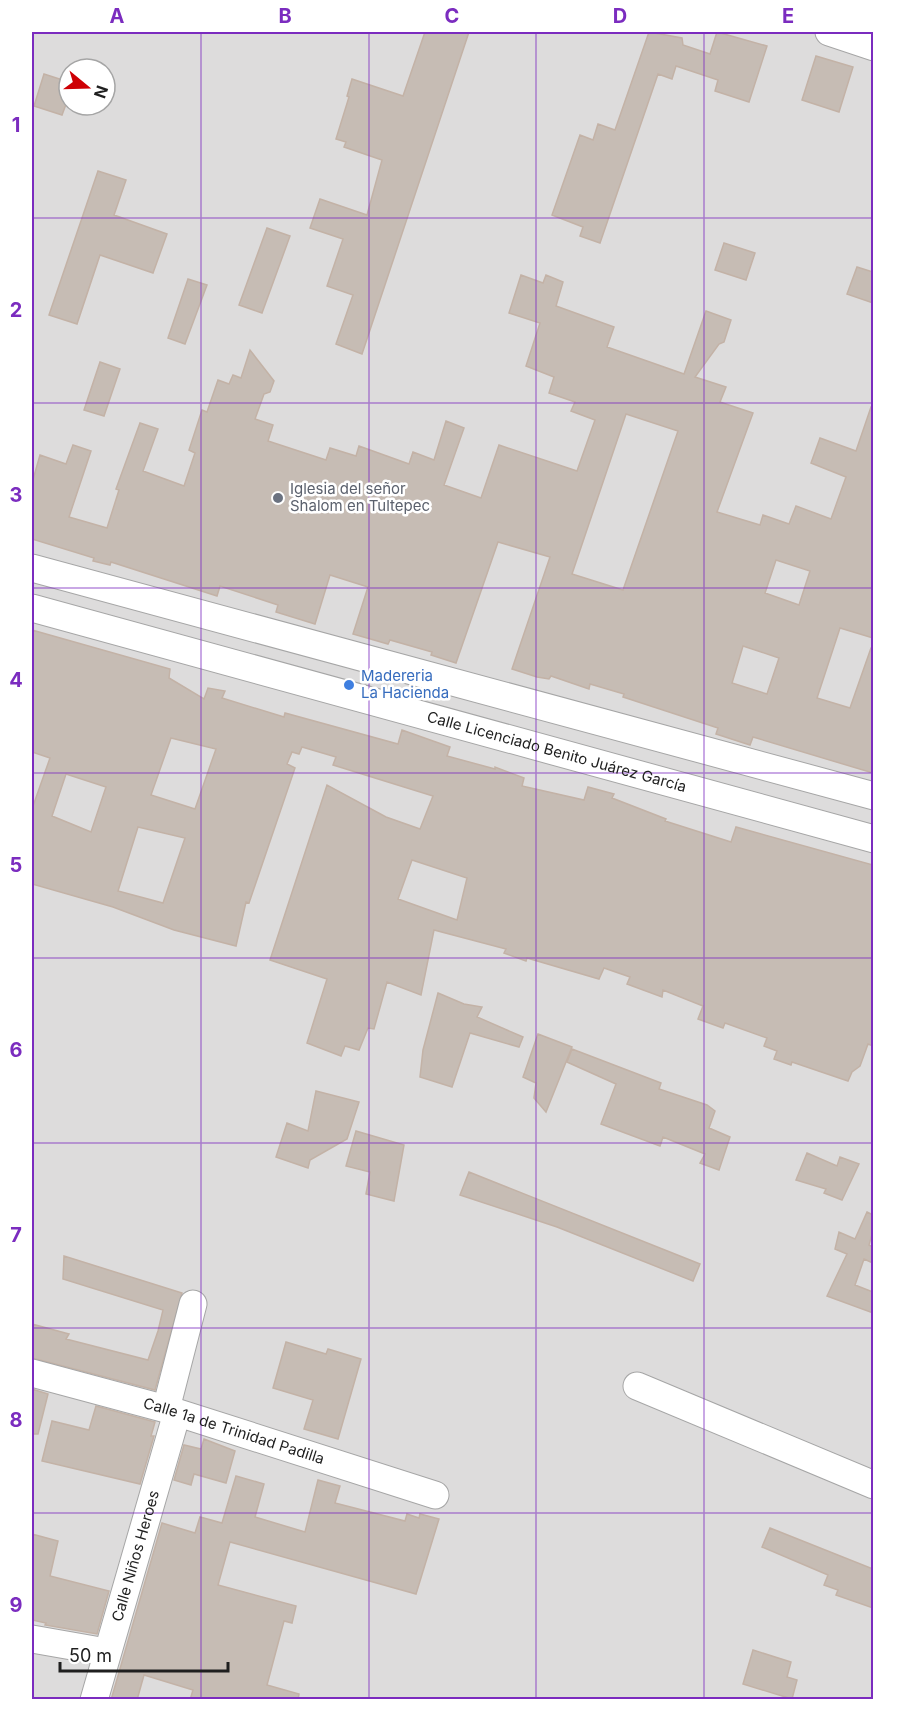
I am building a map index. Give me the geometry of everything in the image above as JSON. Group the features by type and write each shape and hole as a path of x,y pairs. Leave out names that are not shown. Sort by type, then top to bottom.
{"street":[{"path":"829,32 873,47"},
{"path":"32,568 873,795"},
{"name":"Calle Licenciado Benito Juárez García","path":"32,609 873,839"},
{"path":"382,704 393,666"},
{"name":"Calle Niños Heroes","path":"94,1700 172,1411 193,1304"},
{"name":"Calle 1a de Trinidad Padilla","path":"32,1373 172,1411 435,1495"},
{"path":"637,1386 873,1485"},
{"path":"32,1639 106,1652"}],"shaded area":[{"path":"32,32 873,32 873,1699 32,1700"}],"building":[{"path":"425,32 469,32 362,354 336,344 353,295 327,286 343,239 310,228 320,199 367,215 382,160 344,147 346,142 336,139 352,79 403,96"},
{"path":"649,32 682,38 683,45 710,54 717,32 767,46 749,102 715,91 718,80 676,66 672,79 658,74 600,243 580,236 583,227 552,215 580,135 593,140 598,124 615,130"},
{"path":"816,56 853,67 839,112 802,100"},
{"path":"44,74 57,78 57,113 34,106"},
{"path":"98,171 126,180 114,215 167,234 153,273 100,255 77,324 49,315"},
{"path":"267,228 290,236 262,313 239,305"},
{"path":"724,243 755,253 746,280 715,270"},
{"path":"857,267 873,272 873,303 847,294"},
{"path":"521,275 543,283 546,275 563,282 556,306 614,327 607,347 684,374 706,311 731,320 724,342 719,344 695,377 726,387 720,402 753,413 717,512 760,525 763,515 789,524 796,506 831,519 846,477 811,463 820,438 856,451 871,407 873,408 873,638 840,628 817,698 850,708 871,648 873,648 873,773 753,737 750,745 716,734 718,728 590,684 589,689 551,676 549,679 537,677 512,669 550,557 498,542 456,663 431,655 432,652 390,640 388,644 353,634 368,587 330,575 315,624 276,612 278,605 220,586 217,596 111,562 110,565 93,561 94,558 32,539 32,483 40,455 66,464 73,445 91,451 69,517 107,528 119,490 116,489 140,423 158,429 143,471 184,486 195,453 189,450 202,410 207,412 218,380 229,384 233,375 241,378 250,350 274,381 270,392 264,394 255,419 273,425 268,441 326,460 330,448 356,456 359,446 409,464 413,452 434,460 446,421 464,428 444,485 481,498 499,445 577,471 595,420 571,411 575,402 549,393 554,377 526,366 540,323 509,313","holes":["626,414 678,431 623,590 572,574","776,560 810,571 799,605 765,593","743,646 779,658 767,694 732,683"]},
{"path":"188,279 207,285 185,344 168,338"},
{"path":"100,362 120,369 104,416 84,410"},
{"path":"32,630 170,669 169,678 204,699 208,688 225,691 222,698 284,717 285,713 398,744 402,730 450,747 447,756 495,769 495,767 524,778 522,786 584,800 588,787 614,794 612,798 666,819 665,821 731,842 736,827 873,865 873,1046 868,1044 860,1066 852,1072 848,1081 792,1062 791,1065 774,1059 777,1051 764,1046 767,1038 725,1023 723,1028 698,1019 703,1006 663,990 662,997 627,984 630,977 604,968 599,979 527,958 526,961 504,953 506,949 434,930 421,995 387,982 374,1029 368,1028 359,1050 345,1046 341,1056 307,1043 327,979 270,960 327,785 386,817 420,829 433,796 333,765 336,757 302,747 299,754 292,752 287,764 295,768 249,903 246,902 236,946 174,930 113,907 32,884 32,809 50,758 32,752","holes":["171,738 216,749 195,809 151,795","66,774 106,787 91,832 52,816","138,827 185,838 163,903 118,891","412,860 467,878 457,920 398,899"]},
{"path":"438,993 464,1004 482,1007 477,1017 523,1037 519,1047 470,1033 452,1087 420,1077 423,1050"},
{"path":"538,1034 572,1047 546,1112 534,1098 536,1083 523,1077"},
{"path":"572,1049 661,1083 659,1089 707,1105 715,1111 709,1128 730,1137 719,1170 700,1163 705,1154 663,1137 660,1146 601,1124 616,1084 567,1062"},
{"path":"316,1091 359,1102 347,1139 310,1160 308,1168 276,1157 287,1123 308,1131"},
{"path":"356,1131 404,1145 394,1201 366,1194 370,1172 346,1166"},
{"path":"807,1153 837,1166 840,1157 859,1164 842,1200 824,1193 826,1189 796,1180"},
{"path":"469,1172 700,1264 693,1281 557,1227 460,1195"},
{"path":"867,1212 873,1215 873,1231 869,1245 873,1247 873,1263 864,1259 855,1285 873,1292 873,1313 827,1296 847,1254 835,1249 839,1232 855,1239"},
{"path":"64,1256 182,1293 155,1390 32,1358 32,1324 69,1334 66,1339 148,1360 158,1331 163,1310 63,1279"},
{"path":"286,1342 326,1354 328,1349 361,1359 338,1439 304,1429 313,1400 273,1388"},
{"path":"32,1389 48,1394 38,1434 32,1434"},
{"path":"96,1406 155,1422 151,1436 154,1436 140,1484 42,1461 52,1421 89,1430"},
{"path":"204,1439 235,1451 226,1483 194,1474 191,1485 174,1480 184,1445 201,1449"},
{"path":"236,1476 264,1484 255,1517 305,1532 318,1480 340,1486 335,1503 405,1521 407,1514 419,1518 420,1514 439,1519 416,1594 230,1542 218,1585 296,1606 292,1623 284,1621 267,1685 299,1694 298,1700 190,1700 193,1690 144,1675 137,1700 111,1700 162,1523 195,1533 200,1517 222,1523"},
{"path":"770,1528 873,1569 873,1608 836,1595 838,1590 824,1585 828,1575 762,1547"},
{"path":"32,1534 58,1541 50,1576 109,1591 97,1634 45,1625 46,1623 32,1620"},
{"path":"753,1650 791,1662 787,1677 797,1680 792,1699 743,1684"}],"place":[{"name":"Iglesia del señor Shalom en Tultepec","path":"278,498"},
{"name":"Madereria La Hacienda","path":"349,685"}]}
